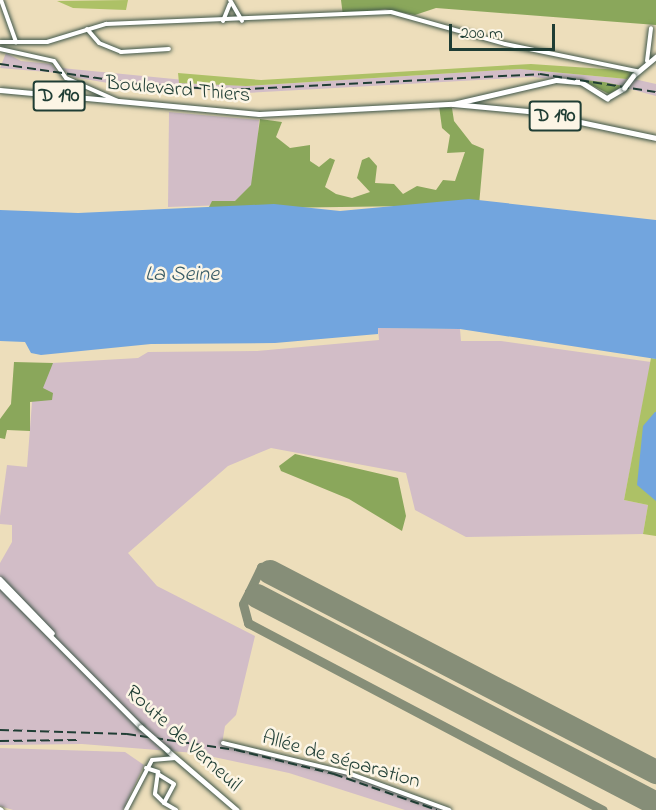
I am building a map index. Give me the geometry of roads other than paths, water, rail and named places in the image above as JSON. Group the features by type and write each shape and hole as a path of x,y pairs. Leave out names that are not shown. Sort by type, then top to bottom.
{"main road":[{"path":"453,104 556,80 581,82 607,98 624,88 647,61 656,57"},
{"name":"Boulevard Thiers","path":"0,90 282,113 453,104"},
{"name":"D 190","path":"453,104 528,111 656,138"},
{"name":"Route de Verneuil","path":"1,582 141,728 237,810"}],"street":[{"path":"3,1 16,42"},
{"path":"230,2 235,14 242,21"},
{"path":"222,22 227,15 230,2"},
{"path":"0,42 48,42 87,29 391,12 505,44 637,71"},
{"path":"232,22 235,14"},
{"path":"227,15 232,22"},
{"path":"647,61 651,28"},
{"path":"87,29 99,43 121,52 169,49"},
{"path":"0,49 54,61 66,78 118,101"},
{"name":"Allée de séparation","path":"223,743 348,773 449,810"},
{"path":"126,810 146,768 155,757 176,758"},
{"path":"146,768 174,784 164,803"},
{"path":"158,774 155,794 176,810"}],"water":[{"name":"La Seine","path":"469,199 656,220 656,359 460,329 378,328 378,334 275,343 151,344 41,355 31,353 25,342 0,341 0,210 78,213 274,204 340,211"},
{"path":"655,412 656,501 637,485 643,426"}],"railway":[{"path":"0,64 139,84 228,90 540,74 656,92"},
{"path":"0,730 127,734 236,750 334,774 437,810"},
{"path":"0,741 77,740"}]}
